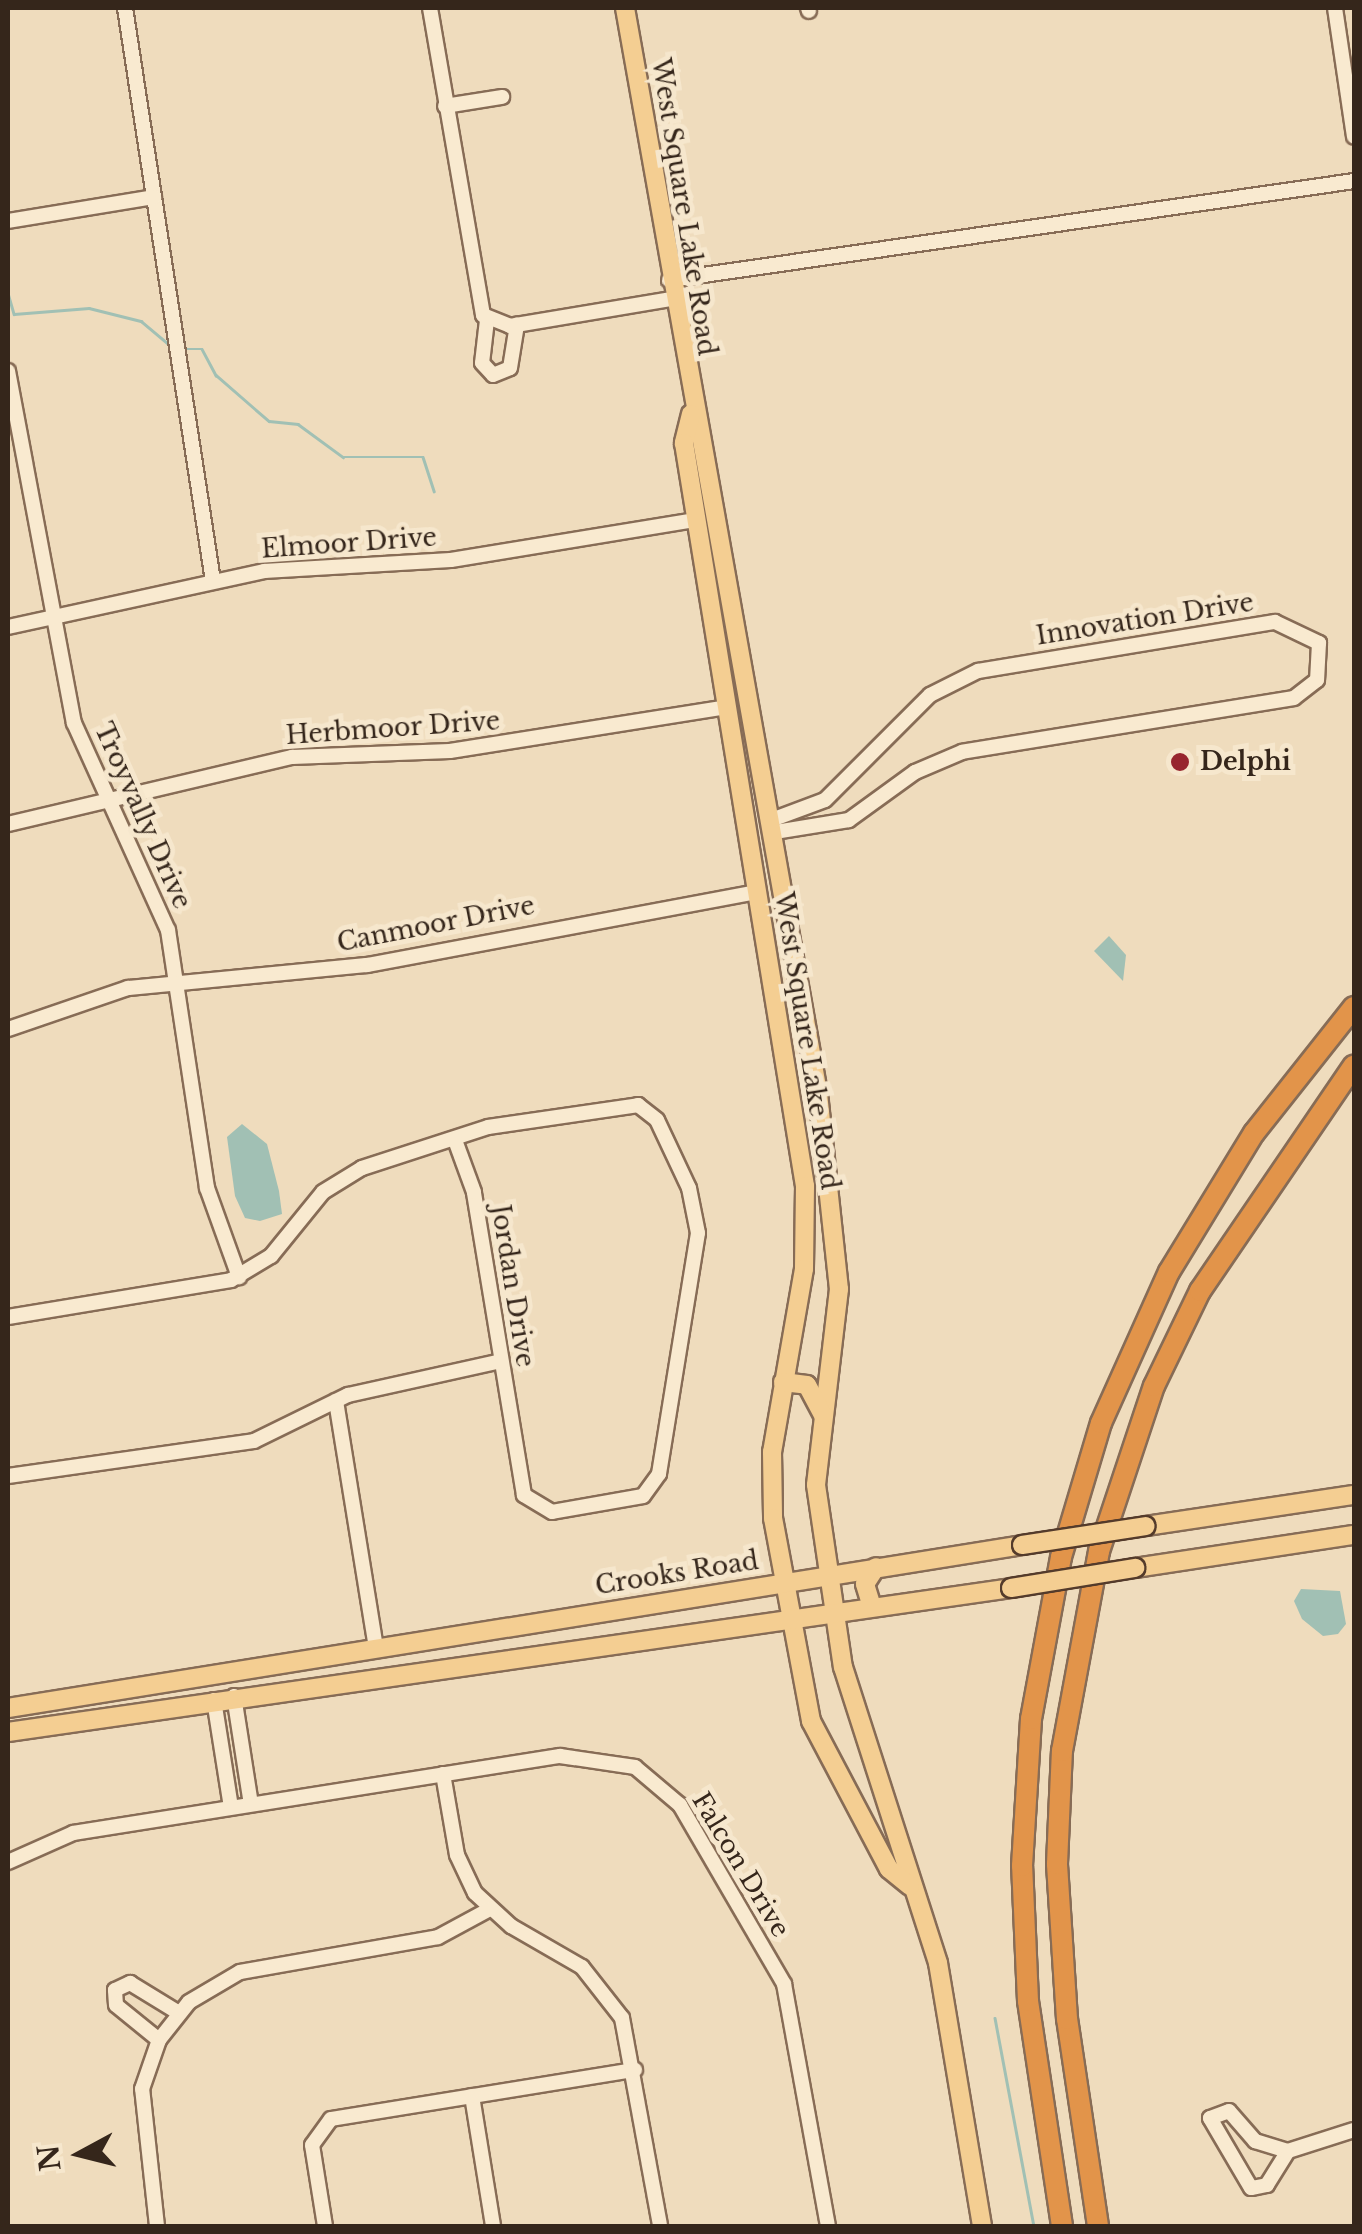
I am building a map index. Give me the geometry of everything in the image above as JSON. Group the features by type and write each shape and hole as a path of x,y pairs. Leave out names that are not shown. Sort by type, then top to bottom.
{"highway":[{"path":"1062,2226 1028,2001 1022,1866 1031,1719 1060,1558 1101,1423 1170,1272 1254,1133 1354,1007"},
{"path":"1098,2226 1066,2019 1057,1864 1067,1718 1099,1551 1154,1386 1200,1290 1354,1065"}],"main road":[{"name":"West Square Lake Road","path":"625,8 691,414 713,480 808,1028 836,1256 838,1334 823,1416 816,1485 834,1612 875,1774 945,1994 982,2226"},
{"name":"West Square Lake Road","path":"691,414 690,476 696,520 804,1171 806,1247 770,1479 784,1582 804,1702 836,1776 889,1869 910,1886"},
{"path":"690,476 713,480"},
{"path":"746,823 775,826"},
{"path":"779,1025 791,1019 808,1028"},
{"path":"806,1247 817,1259 836,1256"},
{"path":"784,1382 807,1385 823,1416"},
{"name":"Crooks Road","path":"8,1708 828,1574 1354,1495"},
{"path":"8,1732 1354,1535"},
{"path":"872,1607 865,1584 876,1567"},
{"path":"732,1625 742,1606 735,1590"},
{"path":"555,1653 556,1619"},
{"path":"377,1676 379,1647"},
{"path":"214,1700 220,1675"},
{"path":"836,1776 875,1774"}],"street":[{"path":"125,8 213,581"},
{"path":"430,8 476,302 502,323 510,368 486,371 502,323"},
{"path":"1334,8 1354,137"},
{"path":"445,106 502,97"},
{"path":"502,323 670,290 1354,181"},
{"path":"8,220 154,197"},
{"name":"Troyvally Drive","path":"8,371 12,419 56,618 74,723 155,892 180,980 207,1188 239,1277"},
{"name":"Elmoor Drive","path":"8,627 298,566 451,560 696,520"},
{"name":"Innovation Drive","path":"1275,622 1319,642 1317,680 1294,698 962,752 916,772 850,820 775,826 825,800 930,695 978,671 1275,622"},
{"name":"Herbmoor Drive","path":"8,824 292,757 450,751 727,707"},
{"name":"Canmoor Drive","path":"8,1028 110,992 180,980 367,965 758,892"},
{"name":"Jordan Drive","path":"644,1108 689,1188 698,1233 652,1488 557,1512 534,1506 522,1491 474,1192 456,1140 499,1125 644,1108"},
{"path":"8,1317 239,1277 277,1250 339,1180 456,1140"},
{"path":"8,1476 254,1441 336,1401 501,1361"},
{"path":"336,1401 379,1647"},
{"path":"234,1696 250,1804"},
{"path":"214,1700 231,1807"},
{"name":"Falcon Drive","path":"8,1862 61,1835 443,1774 595,1755 636,1767 671,1794 788,1994 828,2226"},
{"path":"443,1774 460,1865 490,1909 601,1986 635,2070 660,2226"},
{"path":"157,2226 141,2114 159,2040 179,2013 240,1972 438,1938 490,1909"},
{"path":"159,2040 116,2005 118,1986 134,1985 179,2013"},
{"path":"325,2226 312,2145 321,2126 472,2096 635,2070"},
{"path":"472,2096 493,2226"},
{"path":"1288,2151 1267,2185 1251,2188 1210,2118 1229,2111 1255,2141 1288,2151 1354,2130"}],"shaded area":[{"path":"1109,936 1126,955 1123,981 1094,951"},
{"path":"242,1124 267,1144 279,1191 282,1214 260,1221 245,1218 235,1196 227,1137"},
{"path":"1301,1589 1340,1591 1346,1624 1338,1634 1323,1636 1302,1619 1294,1601"}],"waterway":[{"path":"8,293 14,314 89,308 141,321 170,345"},
{"path":"186,349 202,349 216,375 269,421 298,424 343,457 423,457 434,491"},
{"path":"995,2018 1034,2226"}],"place":[{"name":"Delphi","path":"1180,762"}]}
